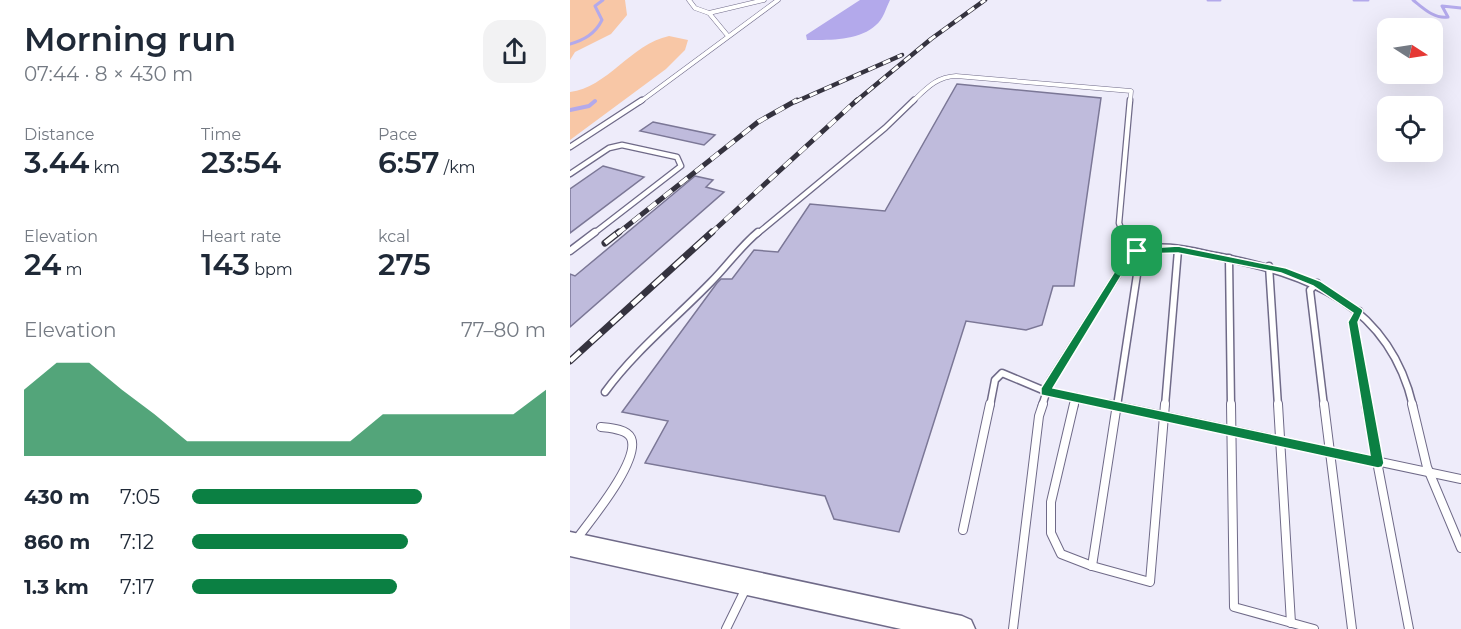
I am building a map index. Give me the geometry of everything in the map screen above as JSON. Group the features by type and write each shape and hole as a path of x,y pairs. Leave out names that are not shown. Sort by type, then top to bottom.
{"main road":[{"path":"572,544 962,629"}],"lane":[{"path":"689,0 695,8 709,13 728,36"},
{"path":"709,13 765,0"},
{"path":"570,147 641,101 778,0"},
{"path":"605,392 623,367 712,281 744,244 876,135 933,82 942,77 956,75 1131,91 1119,224 1124,235 1137,251 1138,268 1092,567"},
{"path":"570,174 609,148 622,145 677,157 681,166 570,251"},
{"path":"1076,397 1051,502 1051,532 1061,554 1092,567 1150,582 1178,249"},
{"path":"1012,629 1039,416 1045,391 1123,266 1137,251 1178,249 1269,266 1317,283 1359,311 1388,344 1400,366 1409,392 1429,474 1444,515 1461,548"},
{"path":"1228,258 1233,607 1314,629"},
{"path":"1269,266 1291,623"},
{"path":"1317,283 1310,290 1352,629"},
{"path":"1359,311 1353,322 1409,629"},
{"path":"963,530 995,380 1002,373 1045,391 1461,479"},
{"path":"572,544 624,470 631,455 633,444 631,437 624,431 601,427"},
{"path":"726,629 748,582"}],"shaded area":[{"path":"570,0 625,0 627,15 611,34 575,52 570,60"},
{"path":"860,0 890,0 878,23 861,34 825,40 807,40 806,35"},
{"path":"669,36 688,40 685,50 666,69 570,140 570,92 596,83 643,48"}],"building":[{"path":"957,84 1101,98 1074,286 1053,286 1042,325 1026,330 966,321 899,532 834,519 825,496 645,463 668,421 622,412 717,283 721,279 732,279 754,250 778,252 810,204 885,211"},
{"path":"653,122 715,135 704,145 640,131"},
{"path":"603,166 644,177 570,233 570,189"},
{"path":"695,176 713,180 706,187 724,192 570,327 570,274 575,276"}],"waterway":[{"path":"570,44 589,36 596,29 602,20 595,6 603,0"},
{"path":"1208,0 1220,0"},
{"path":"1354,0 1368,0"},
{"path":"1413,0 1429,12 1443,17 1448,17 1442,6 1461,8"},
{"path":"570,110 589,106 595,101"}],"railway":[{"path":"855,102 931,39 985,0"},
{"path":"795,102 902,55"},
{"path":"617,234 758,122 797,100"},
{"path":"710,234 857,100"},
{"path":"605,243 619,232"},
{"path":"570,361 712,232"}],"route":[{"path":"1178,249 1283,270 1317,283 1359,311 1353,322 1378,463 1045,391 1123,266 1137,251 1178,249"}]}
